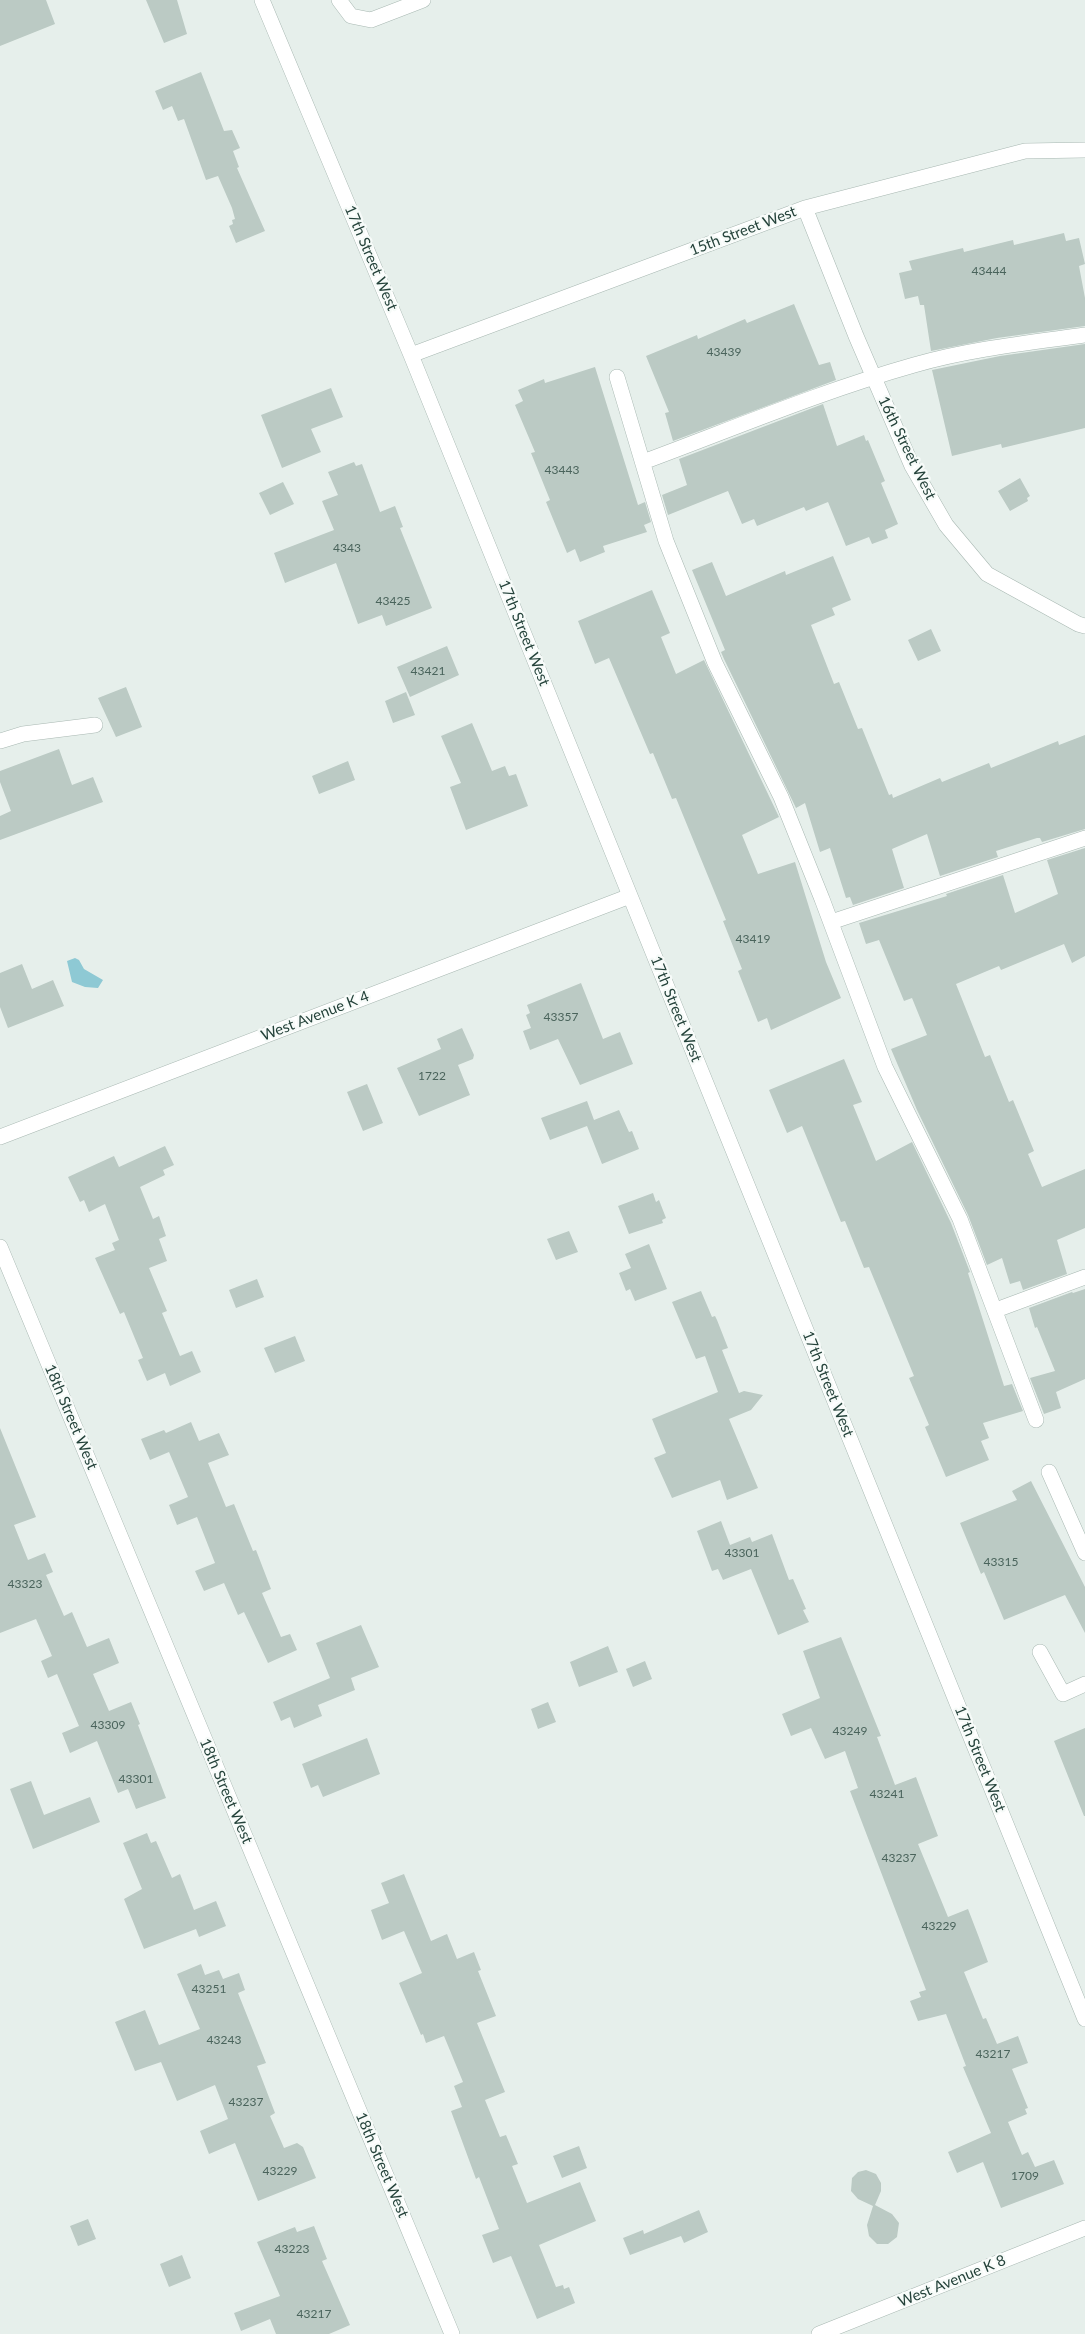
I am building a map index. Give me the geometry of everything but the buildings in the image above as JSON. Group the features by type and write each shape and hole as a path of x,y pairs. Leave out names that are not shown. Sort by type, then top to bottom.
{"street":[{"name":"17th Street West","path":"262,0 411,355 1085,2019"},
{"path":"339,0 351,16 371,20 423,0"},
{"name":"15th Street West","path":"411,355 806,208 1025,151 1085,150"},
{"name":"16th Street West","path":"806,208 912,466 946,525 987,574 1078,624 1085,626"},
{"path":"643,462 874,377 915,364 989,348 1085,335"},
{"path":"617,377 666,541 715,663 781,797 831,922 885,1068 960,1219 1036,1420"},
{"path":"0,742 23,734 95,725"},
{"path":"831,922 1085,838"},
{"name":"West Avenue K 4","path":"0,1137 630,896"},
{"name":"18th Street West","path":"0,1247 452,2334"},
{"path":"996,1310 1085,1278"},
{"path":"1049,1472 1085,1553"},
{"path":"1040,1652 1063,1694 1085,1684"},
{"name":"West Avenue K 8","path":"819,2334 1085,2228"}],"water":[{"path":"75,958 79,960 84,969 103,980 98,988 85,987 72,982 67,961"}]}
